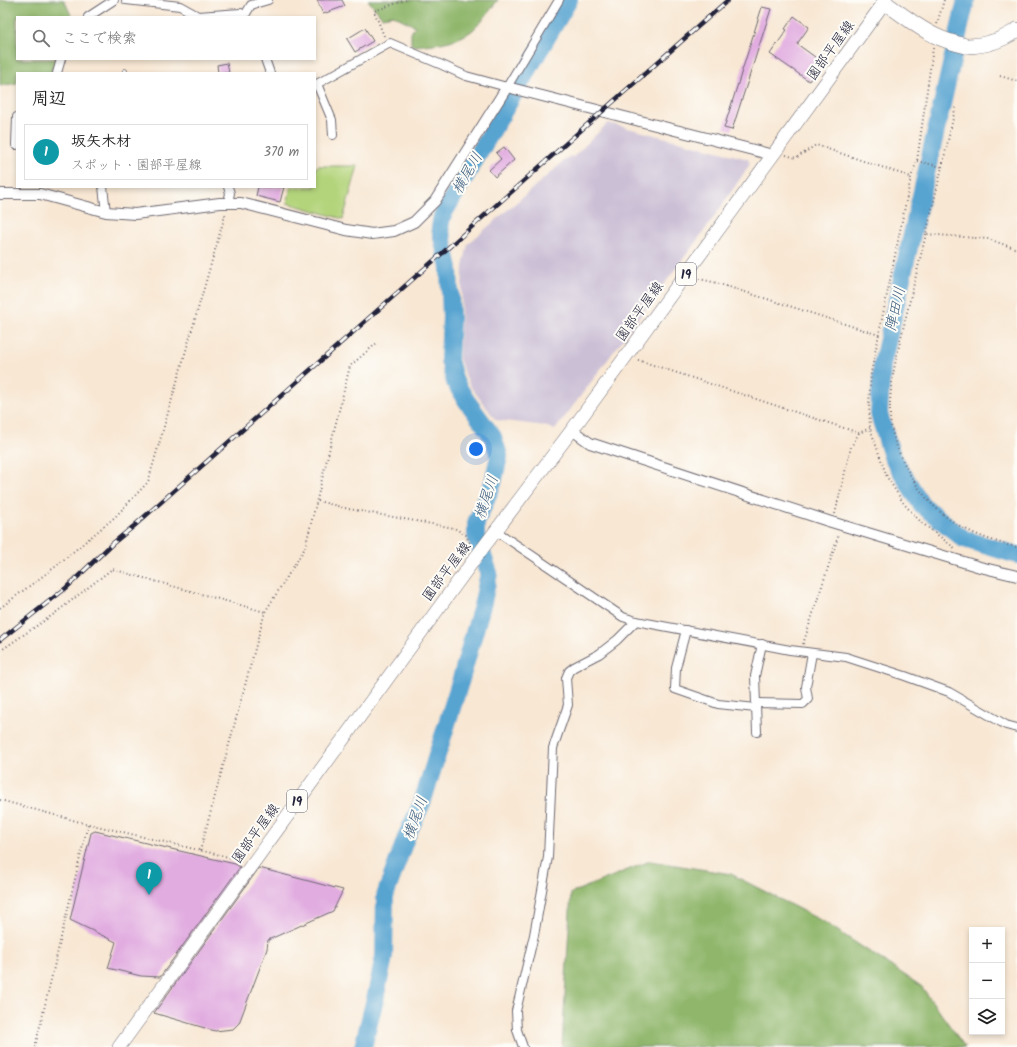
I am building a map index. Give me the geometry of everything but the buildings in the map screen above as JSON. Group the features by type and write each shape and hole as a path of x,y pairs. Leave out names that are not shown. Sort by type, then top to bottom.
{"highway":[{"path":"885,1 915,24 934,36 966,46 979,46 992,43 1017,30"}],"main road":[{"name":"園部平屋線","path":"119,1047 885,1"}],"street":[{"path":"90,16 114,0"},
{"path":"126,0 180,6 198,16 241,13 243,16"},
{"path":"245,16 251,5 268,0"},
{"path":"0,194 40,194 106,212 135,214 228,203 241,203 352,231 372,234 394,231 414,222 435,201 508,88 559,0"},
{"path":"333,135 332,120 316,85 390,43 466,76 773,155"},
{"path":"58,72 61,60"},
{"path":"265,60 270,72"},
{"path":"103,188 106,212"},
{"path":"228,188 230,192 228,203"},
{"path":"572,430 590,442 758,499 980,567 1017,576"},
{"path":"496,531 623,617 636,621 812,653 846,657 949,692 1006,725 1017,728"},
{"path":"523,1047 517,1030 516,1011 534,935 548,857 553,748 568,706 566,678 569,671 599,654 617,640 636,621"},
{"path":"686,630 676,668 675,689 718,704 756,706 803,704 808,699 806,687 812,653"},
{"path":"757,732 755,676 762,644"}],"path":[{"path":"388,44 374,11 406,0"},
{"path":"936,24 944,0"},
{"path":"933,45 919,162 911,177 871,373 868,403 870,428 887,477 904,504 922,523 962,553"},
{"path":"1000,76 1017,81"},
{"path":"956,105 892,377 890,416 898,450 909,473 920,492 938,511 959,526 987,538 1017,547"},
{"path":"773,155 796,158 816,145 911,177"},
{"path":"919,162 942,167"},
{"path":"0,608 55,568 115,517 148,482 228,203"},
{"path":"926,234 988,239 1017,249"},
{"path":"684,276 713,282 879,335"},
{"path":"200,851 265,612 305,548 318,501 350,366 378,342"},
{"path":"626,356 859,433"},
{"path":"801,651 838,524 851,447 859,433 870,428"},
{"path":"318,501 349,509 454,528 466,535 472,550 478,555"},
{"path":"0,651 54,614 112,569 265,612"},
{"path":"0,800 88,824 253,862"},
{"path":"35,1047 88,824"}],"shaded area":[{"path":"608,123 748,159 750,164 710,223 555,430 545,426 496,420 470,386 459,358 463,267 468,244 570,156 573,157"}],"green space":[{"path":"0,0 64,0 72,16 16,16 16,60 57,60 51,72 16,72 16,83 0,86"},
{"path":"368,0 498,0 468,34 446,42 414,46 411,44 411,33 415,26 393,15 382,17"},
{"path":"319,166 358,166 343,219 287,203 291,188 316,188 316,168"},
{"path":"650,861 731,874 826,923 921,986 965,1047 562,1047 571,893"}],"waterway":[{"name":"横尾川","path":"363,1047 384,957 385,896 407,835 422,803 461,679 483,602 489,573 476,536 476,523 493,483 499,456 493,437 455,382 449,360 451,317 449,268 440,228 442,216 569,0"},
{"name":"陣田川","path":"966,0 882,365 879,414 892,456 921,504 964,539 1017,555"}],"railway":[{"path":"0,640 66,588 112,544 728,0"}],"place":[{"name":"坂矢木材","path":"149,895"}]}
